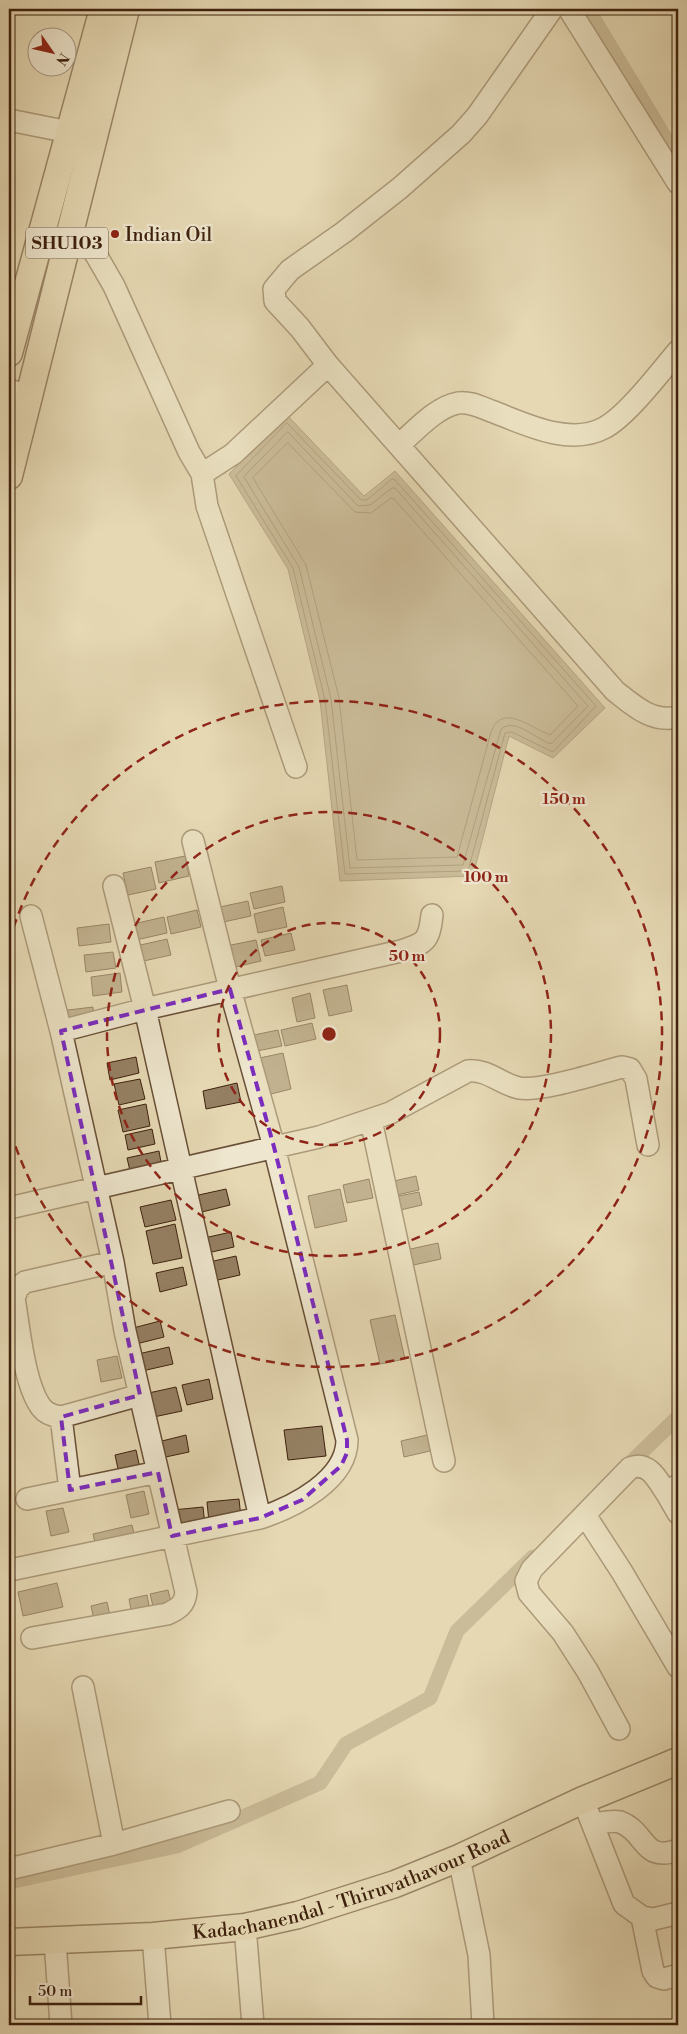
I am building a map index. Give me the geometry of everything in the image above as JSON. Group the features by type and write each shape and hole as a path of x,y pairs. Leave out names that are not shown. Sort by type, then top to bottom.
{"main road":[{"name":"SHU103","path":"9,353 103,9"},
{"name":"SHU103","path":"9,476 17,406 69,237 126,9"},
{"name":"Kadachanendal - Thiruvathavour Road","path":"9,1942 153,1936 245,1927 342,1902 395,1884 459,1858 583,1800 678,1761"}],"street":[{"path":"552,9 482,108 461,134 400,188 344,232 290,270 274,289 275,301 614,691 640,712 658,718 678,718"},
{"path":"569,9 678,184"},
{"path":"9,120 69,132"},
{"path":"69,237 87,246 95,253 114,286 189,452 202,474 207,506 296,767"},
{"path":"399,445 443,409 457,403 471,403 535,428 570,435 589,434 605,428 620,415 678,351"},
{"path":"202,474 234,454 328,364"},
{"path":"10,1570 260,1518 302,1500 341,1466 347,1453 347,1440 274,1146 230,989 193,841"},
{"path":"114,886 145,1009 260,1518"},
{"path":"61,1031 145,1009 419,946 426,940 430,932 432,915"},
{"path":"31,916 61,1031 114,1262 125,1331 186,1592 185,1600 179,1608 167,1614 32,1638"},
{"path":"9,1208 96,1190 274,1146 319,1137 390,1113 468,1071 479,1070 507,1084 520,1088 529,1088 622,1067 630,1069 636,1079 648,1145"},
{"path":"371,1120 444,1461"},
{"path":"114,1262 25,1282 15,1292 14,1298 29,1378 35,1396 47,1413 61,1417 140,1394"},
{"path":"61,1417 70,1490"},
{"path":"619,1729 588,1672 563,1633 529,1593 526,1581 532,1569 630,1468 635,1466 649,1469 673,1489 678,1514"},
{"path":"27,1499 158,1472"},
{"path":"585,1515 622,1572 678,1667"},
{"path":"83,1687 114,1844"},
{"path":"583,1800 624,1904 642,1917 654,1919 678,1913"},
{"path":"9,1866 114,1844 229,1811"},
{"path":"593,1824 620,1822 631,1828 658,1854 667,1854 678,1850"},
{"path":"459,1858 479,1955 483,2025"},
{"path":"642,1917 653,1971 657,1977 664,1979 678,1975"},
{"path":"245,1927 252,2025"},
{"path":"153,1936 160,2025"},
{"path":"55,1941 61,2025"}],"highlighted area":[{"path":"230,989 274,1147 347,1440 347,1453 341,1466 302,1500 260,1518 172,1536 158,1472 70,1490 61,1417 140,1395 61,1031"}],"water":[{"path":"287,415 364,496 395,471 605,708 553,758 509,736 473,876 340,881 320,701 288,569 229,474"}],"building":[{"path":"185,856 189,876 159,883 155,862"},
{"path":"151,867 156,889 128,895 123,873"},
{"path":"282,886 285,902 254,909 250,893"},
{"path":"248,901 251,916 219,923 215,908"},
{"path":"283,907 287,927 258,933 254,914"},
{"path":"197,910 201,927 171,934 167,917"},
{"path":"164,917 167,933 136,940 133,924"},
{"path":"109,924 111,942 79,946 77,928"},
{"path":"291,933 295,950 265,956 261,940"},
{"path":"167,939 171,955 139,962 136,946"},
{"path":"256,940 261,961 231,968 226,946"},
{"path":"113,952 116,968 86,972 84,955"},
{"path":"120,973 122,992 93,996 91,977"},
{"path":"347,985 352,1011 329,1016 323,990"},
{"path":"310,993 315,1018 297,1022 292,998"},
{"path":"93,1007 94,1021 62,1025 60,1011"},
{"path":"312,1023 316,1039 285,1046 281,1030"},
{"path":"278,1030 282,1046 252,1052 249,1036"},
{"path":"283,1053 291,1089 263,1096 255,1059"},
{"path":"136,1057 139,1073 110,1080 107,1063"},
{"path":"140,1079 145,1099 119,1105 114,1084"},
{"path":"237,1083 241,1102 206,1109 203,1091"},
{"path":"146,1104 150,1126 123,1132 118,1110"},
{"path":"152,1129 155,1144 128,1150 125,1135"},
{"path":"159,1151 162,1168 131,1175 127,1158"},
{"path":"416,1176 419,1190 388,1197 385,1183"},
{"path":"369,1179 373,1198 347,1203 343,1185"},
{"path":"226,1189 230,1205 198,1213 194,1196"},
{"path":"340,1189 347,1221 315,1228 308,1196"},
{"path":"419,1192 422,1205 392,1212 389,1198"},
{"path":"171,1200 176,1220 145,1227 140,1207"},
{"path":"175,1224 182,1258 153,1264 146,1231"},
{"path":"231,1232 234,1247 203,1254 200,1239"},
{"path":"438,1243 441,1259 409,1266 406,1250"},
{"path":"236,1256 240,1275 209,1282 205,1263"},
{"path":"183,1267 187,1285 160,1292 156,1273"},
{"path":"395,1315 405,1359 380,1364 370,1320"},
{"path":"160,1321 164,1337 136,1344 133,1328"},
{"path":"169,1347 173,1364 142,1371 138,1354"},
{"path":"117,1356 122,1378 101,1382 97,1360"},
{"path":"209,1379 213,1399 187,1405 182,1385"},
{"path":"176,1387 182,1411 149,1418 144,1394"},
{"path":"322,1426 326,1456 288,1460 284,1430"},
{"path":"186,1435 189,1452 161,1458 158,1442"},
{"path":"427,1435 430,1451 404,1457 401,1441"},
{"path":"136,1450 141,1473 120,1478 115,1455"},
{"path":"144,1491 149,1514 131,1518 126,1495"},
{"path":"239,1499 241,1518 209,1522 207,1502"},
{"path":"203,1507 205,1525 174,1528 172,1510"},
{"path":"63,1508 69,1532 51,1536 46,1511"},
{"path":"132,1525 136,1542 97,1551 93,1534"},
{"path":"57,1583 63,1607 23,1616 18,1592"},
{"path":"168,1590 172,1606 154,1610 150,1594"},
{"path":"147,1595 150,1611 132,1615 129,1599"},
{"path":"107,1602 111,1620 95,1624 91,1606"}],"waterway":[{"path":"588,9 678,159"},
{"path":"624,1469 678,1417"},
{"path":"9,1882 177,1846 320,1783 346,1744 430,1698 457,1631 533,1557"}],"place":[{"name":"Indian Oil","path":"115,234"}]}
